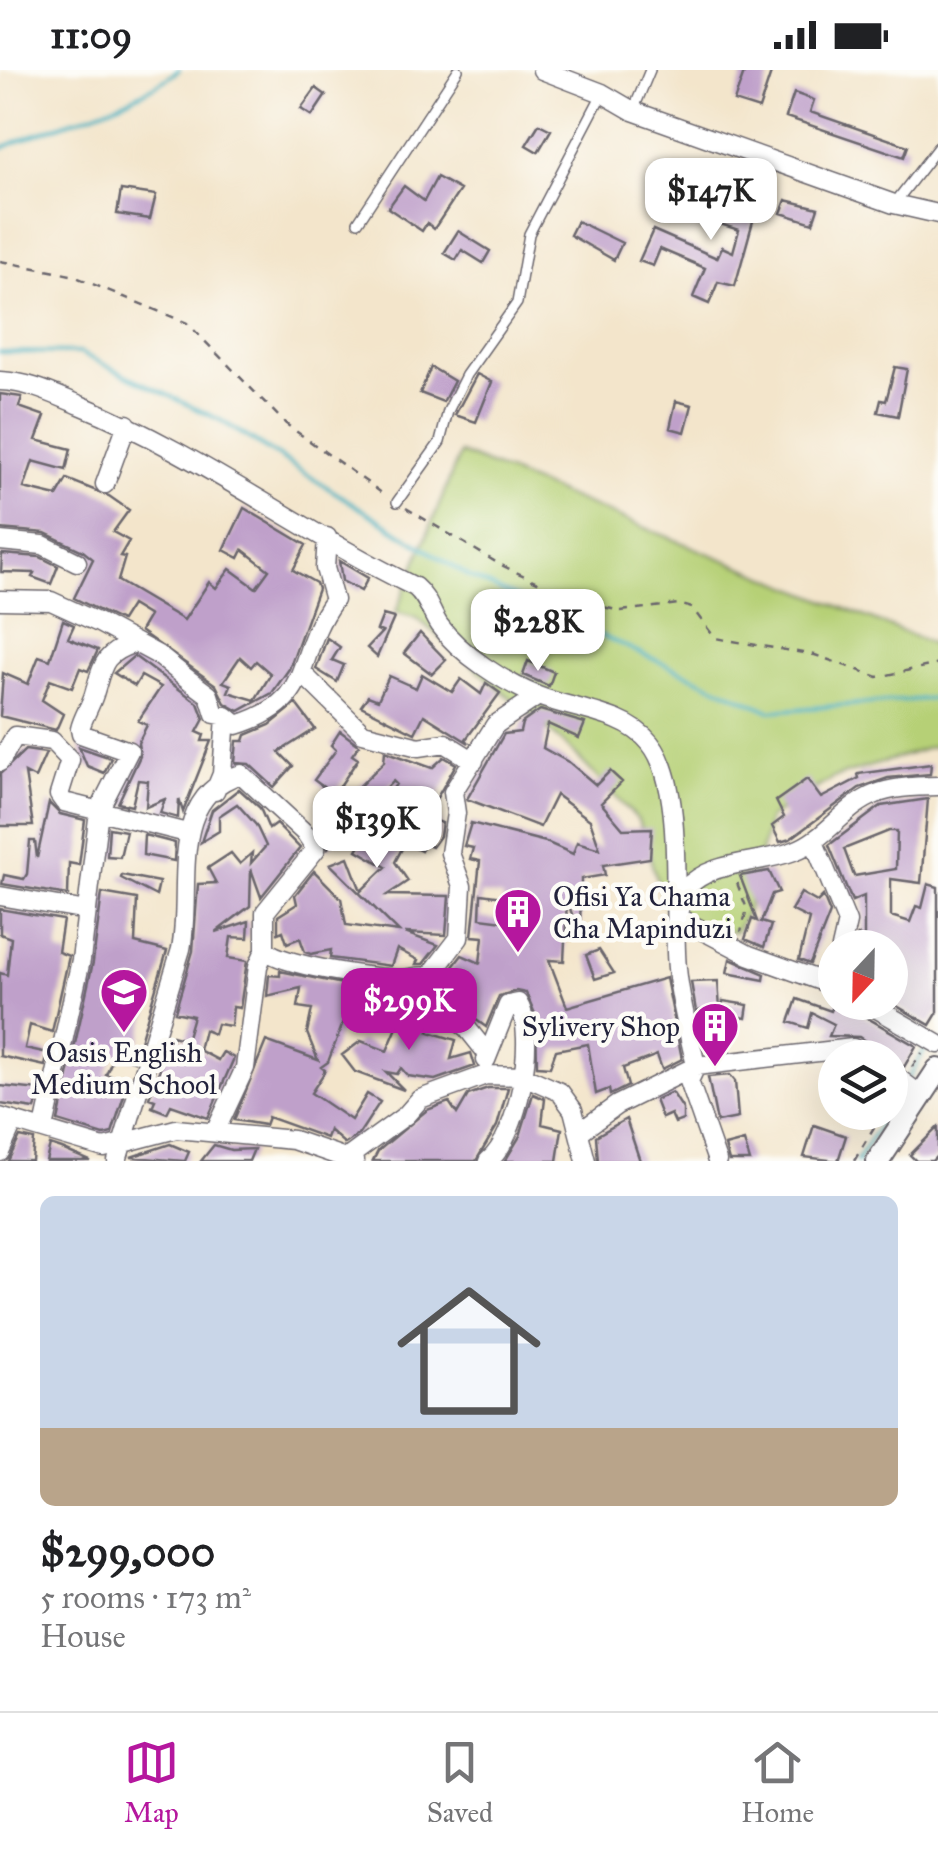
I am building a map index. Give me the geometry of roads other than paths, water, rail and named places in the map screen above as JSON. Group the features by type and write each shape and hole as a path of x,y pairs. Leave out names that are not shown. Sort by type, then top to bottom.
{"street":[{"path":"542,70 602,93 634,111 894,204 938,214"},
{"path":"0,381 22,382 128,424 415,587 425,596 440,626 476,659 538,696 625,723 649,741 664,766 677,917 676,964 696,1066 689,1081 717,1161"},
{"path":"104,484 128,424"},
{"path":"0,600 51,602 158,655 210,696 215,714 226,716 237,725 262,717 296,689 313,628 334,600 325,568 327,537"},
{"path":"0,541 43,545 77,562"},
{"path":"44,1128 81,960 99,810 129,751 81,734 80,729 94,695 100,663 114,650 132,644"},
{"path":"302,673 363,733 419,746 445,743 474,761"},
{"path":"486,1052 466,1028 417,995 460,938 462,886 450,853 456,812 453,792 495,724 538,696"},
{"path":"215,792 222,774 226,716"},
{"path":"0,762 15,736 52,741 70,760 61,799 187,832"},
{"path":"119,1154 182,949 188,916 187,832 196,805 234,776 247,777 316,849 265,912 265,950 258,966 245,1068 214,1132"},
{"path":"677,917 691,882 714,869 793,852 814,842 856,802 882,791 938,786"},
{"path":"814,842 847,922 845,930"},
{"path":"0,896 87,911"},
{"path":"677,917 734,947 818,979"},
{"path":"265,950 287,962 399,980 428,978"},
{"path":"486,1075 486,1052 508,1005 518,1002 528,1020 524,1076 513,1122 499,1154 488,1161"},
{"path":"896,1020 934,1041"},
{"path":"581,1131 618,1104 696,1066 818,1052"},
{"path":"908,1081 938,1070"},
{"path":"119,1154 130,1140 176,1129 293,1140 347,1160 406,1115 420,1099 486,1075 524,1076 560,1092 581,1131 586,1161"},
{"path":"0,1152 7,1119 119,1154"},
{"path":"878,1161 888,1130"}],"lane":[{"path":"358,222 458,70"},
{"path":"634,111 650,70"},
{"path":"396,502 440,442 448,411 466,375 517,303 528,234 602,93"},
{"path":"894,204 938,147"}],"waterway":[{"path":"0,149 137,96 179,70"},
{"path":"0,352 80,353 220,420 470,577 770,711 938,698"},
{"path":"908,1079 928,1044"},
{"path":"857,1161 876,1130"}],"place":[{"name":"Ofisi Ya Chama Cha Mapinduzi","path":"518,954"},
{"name":"Oasis English Medium School","path":"124,1034"},
{"name":"Sylivery Shop","path":"715,1068"}]}
